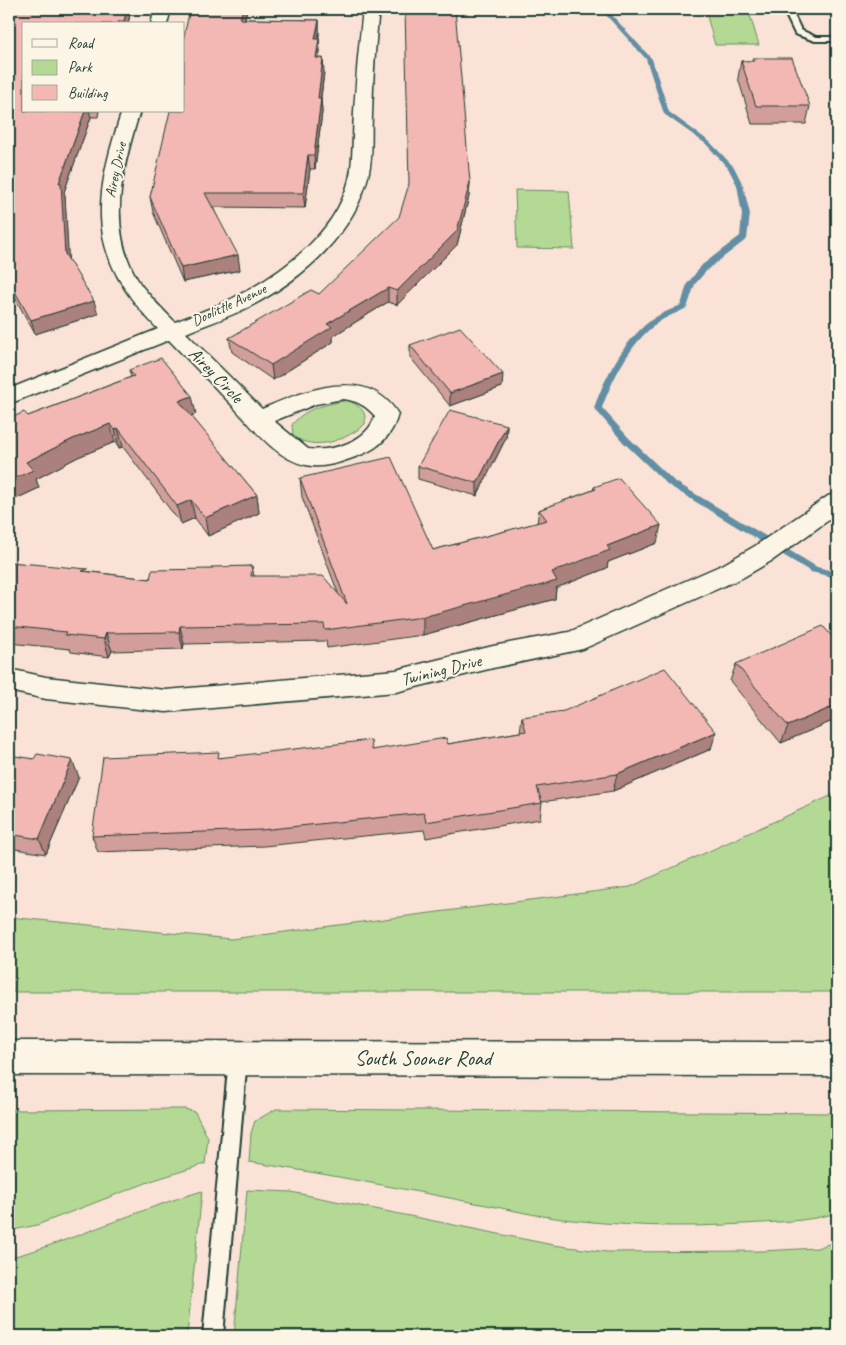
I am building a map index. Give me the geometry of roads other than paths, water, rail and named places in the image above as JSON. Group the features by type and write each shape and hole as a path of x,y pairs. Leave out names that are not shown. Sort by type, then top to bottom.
{"street":[{"path":"160,22 163,9"},
{"name":"Doolittle Avenue","path":"9,397 242,302 275,283 319,248 348,209 360,170 366,55 371,9"},
{"name":"Airey Drive","path":"131,112 116,159 110,190 108,206 114,245 134,290 173,331"},
{"name":"Airey Circle","path":"173,331 259,419 277,437 302,456 317,458 334,456 358,447 376,436 384,426 387,414 373,400 359,393 344,392 305,400 259,419"},
{"name":"Twining Drive","path":"9,680 46,688 166,700 396,681 493,657 573,642 733,571 808,524 837,502"},
{"name":"South Sooner Road","path":"9,1058 837,1059"}],"lane":[{"path":"787,9 798,32 815,39 837,39"},
{"path":"213,1336 238,1058"}],"waterway":[{"path":"608,9 608,14 649,59 666,113 708,143 731,167 740,185 746,214 744,237 705,267 691,284 684,306 657,321 637,339 620,362 598,408 626,440 671,483 814,570 837,575"}]}
